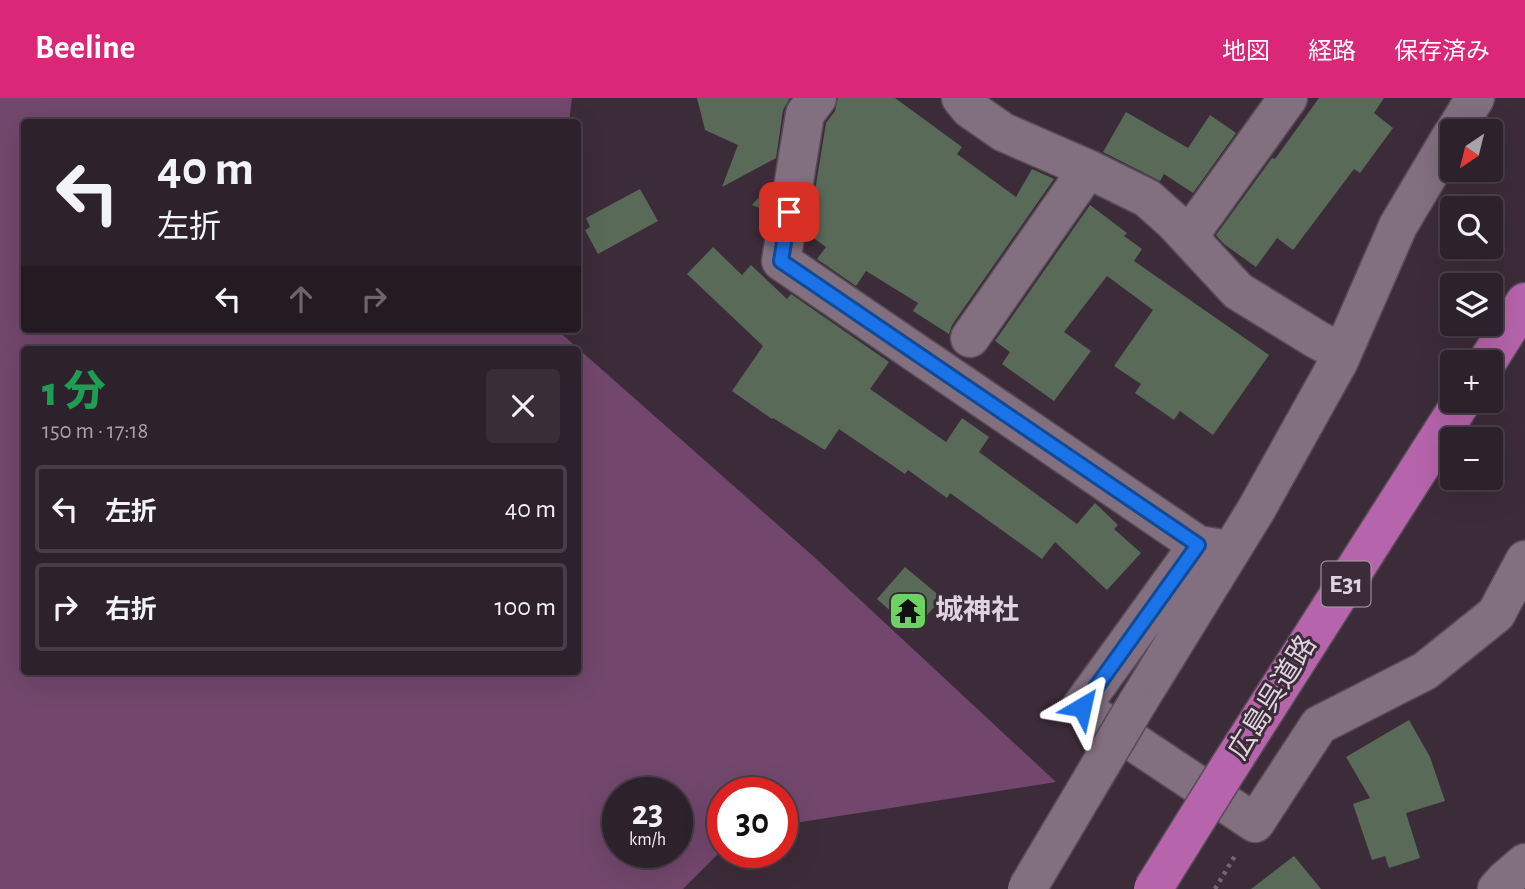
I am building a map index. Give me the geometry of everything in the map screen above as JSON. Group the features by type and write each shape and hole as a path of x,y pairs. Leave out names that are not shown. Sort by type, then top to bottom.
{"highway":[{"path":"1495,350 1525,302"},
{"name":"広島呉道路","path":"1153,889 1454,413"}],"street":[{"path":"817,98 805,114 781,261 1215,548"},
{"path":"961,98 970,108 1003,132 1147,198 1174,222 1238,291 1342,354"},
{"path":"1188,237 1288,98"},
{"path":"1464,113 1398,226 1342,354 1262,499 1215,548 1082,707 1255,823 1319,724 1425,671 1496,614 1525,560"},
{"path":"970,338 1088,169"},
{"path":"1027,889 1136,705 1215,548"},
{"path":"1497,889 1525,863"}],"shaded area":[{"path":"0,98 572,98 569,119 21,119 21,333 561,333 575,346 21,346 21,675 581,675 581,351 813,556 1056,782 798,822 798,777 707,777 707,865 683,889 0,889"}],"building":[{"path":"697,98 790,98 783,110 776,158 722,187 738,145 705,130"},
{"path":"838,98 895,98 962,147 957,154 1016,197 1032,169 1054,179 952,325 949,334 913,311 918,303 866,271 856,286 817,259 826,247 808,234 826,123 835,111"},
{"path":"1319,98 1384,98 1374,113 1393,128 1360,173 1354,169 1293,250 1277,238 1256,267 1216,235"},
{"path":"1126,112 1188,148 1210,115 1236,133 1193,193 1164,174 1160,181 1103,152"},
{"path":"771,184 767,211 752,205"},
{"path":"640,189 658,221 598,254 585,230 590,227 586,218"},
{"path":"1090,205 1127,233 1124,236 1142,249 1134,261 1269,355 1213,435 1180,411 1174,420 1135,393 1141,384 1114,366 1153,310 1107,276 1064,332 1091,351 1054,401 1002,364 1010,352 995,341"},
{"path":"713,247 742,275 751,265 787,299 791,294 889,362 870,389 946,442 962,418 989,437 979,452 1077,524 1095,503 1118,525 1114,529 1141,553 1107,590 1055,542 1042,559 950,493 947,498 908,470 905,474 839,429 825,450 772,419 732,391 763,346 687,274"},
{"path":"905,567 942,598 913,631 877,599"},
{"path":"1409,720 1430,757 1445,801 1406,813 1420,858 1389,868 1385,856 1372,860 1353,804 1370,798 1346,757"},
{"path":"1294,856 1321,889 1251,889"}],"place":[{"name":"城神社","path":"908,611"}],"route":[{"path":"789,212 781,261 1198,545 1082,707"}]}
